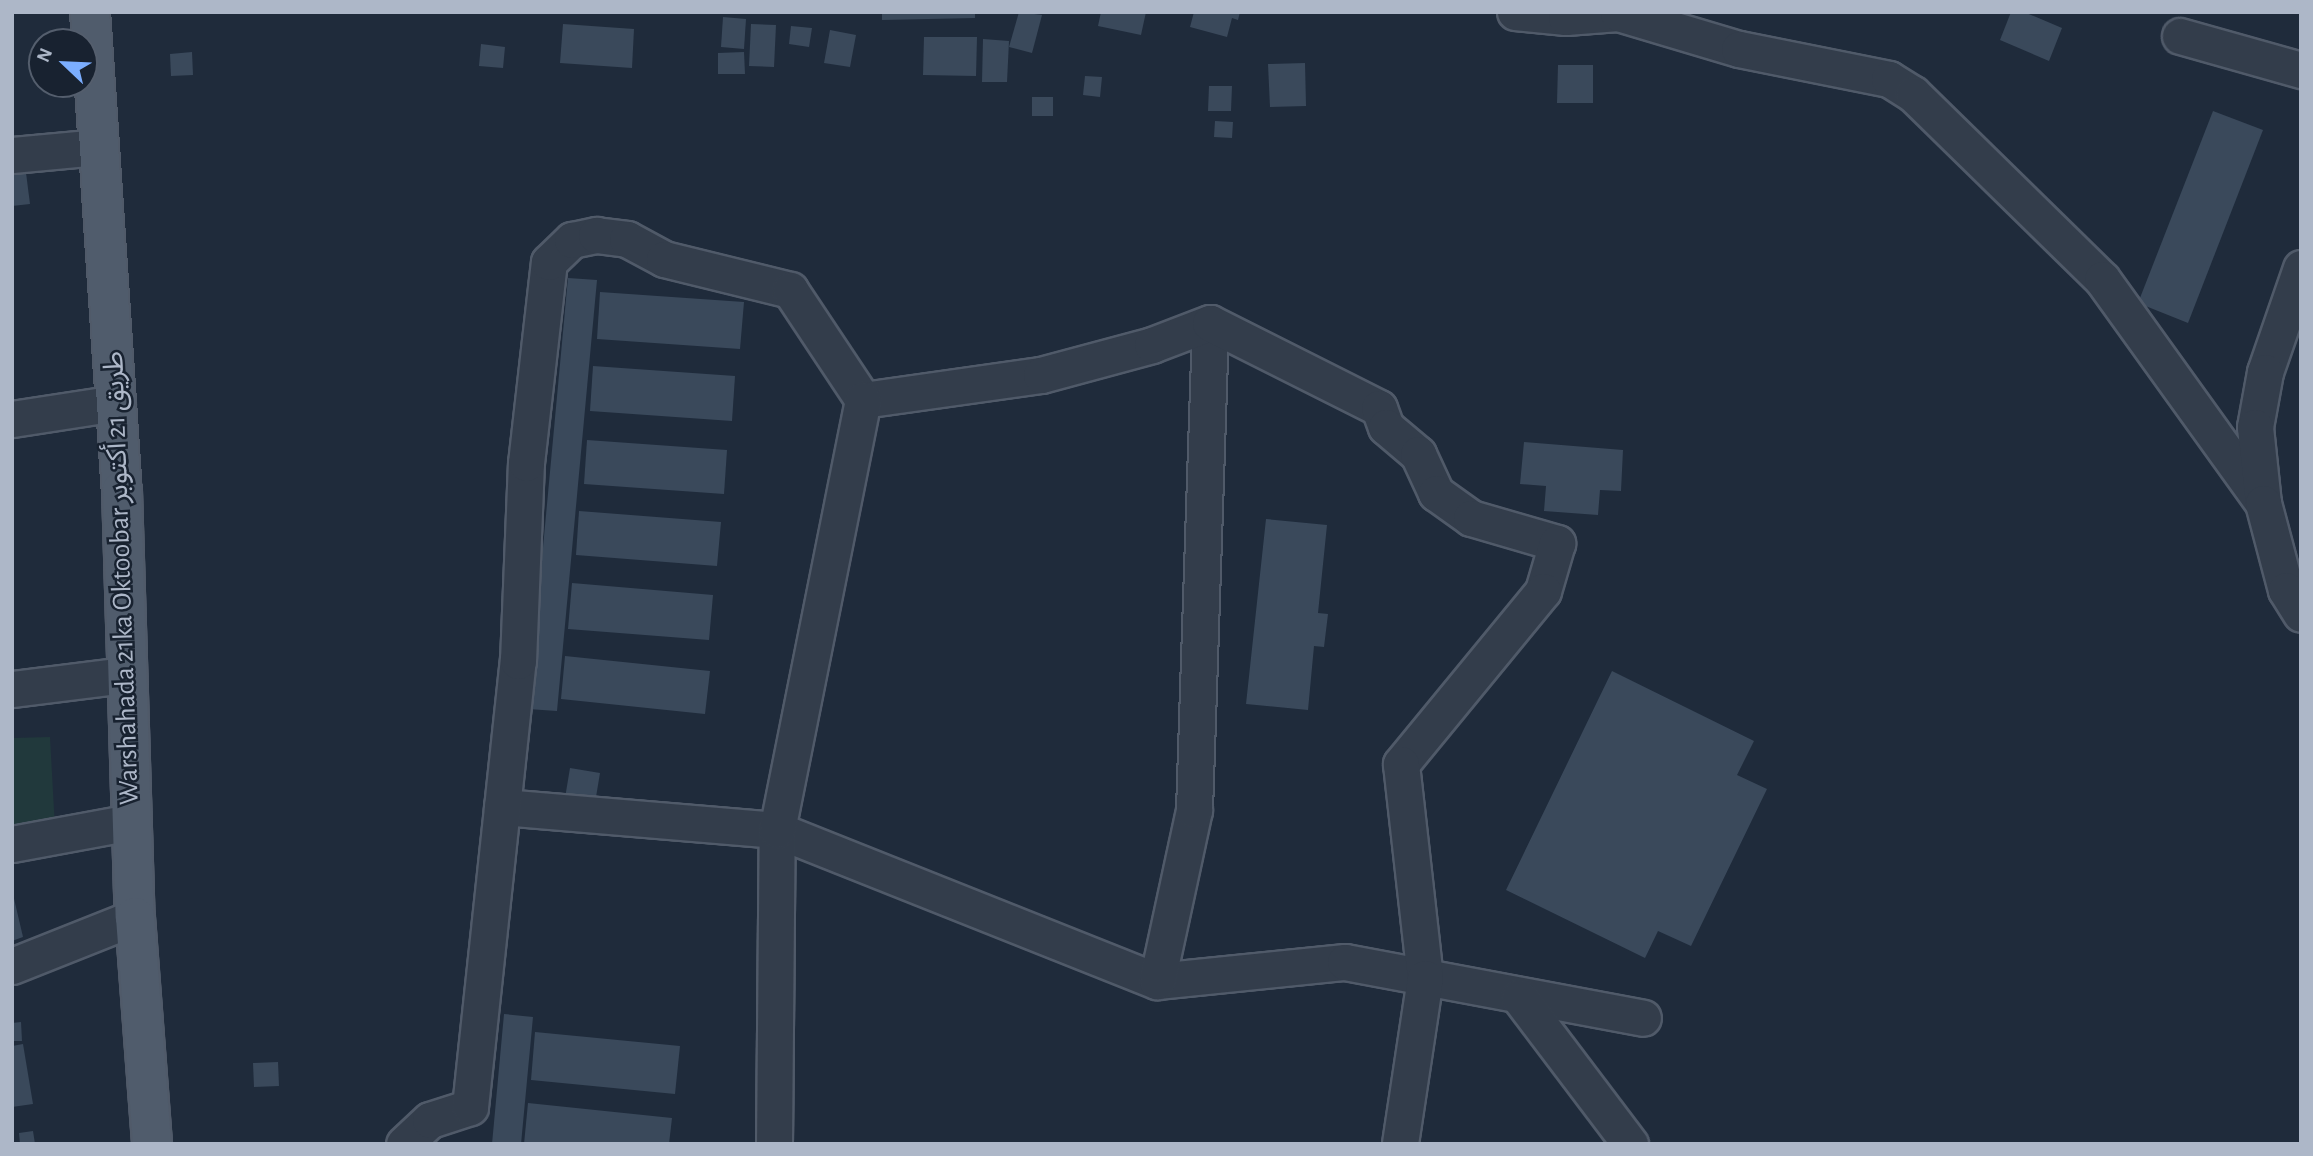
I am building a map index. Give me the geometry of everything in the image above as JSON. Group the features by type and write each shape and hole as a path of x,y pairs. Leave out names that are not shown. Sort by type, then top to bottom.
{"main road":[{"name":"Warshahada 21ka Oktoobar طريق 21 أكتوبر","path":"90,12 117,403 124,675 135,917 152,1144"}],"street":[{"path":"1515,12 1566,17 1618,13 1739,49 1889,79 1913,94 2102,279 2263,503"},
{"path":"2180,36 2301,70"},
{"path":"12,155 99,147"},
{"path":"404,1144 430,1120 470,1107 517,661 526,463 549,262 572,240 596,235 627,239 664,259 790,290 863,400 777,830 774,1144"},
{"path":"2301,268 2265,372 2255,428 2263,503 2286,590 2301,614"},
{"path":"1157,981 1194,810 1210,323"},
{"path":"863,400 1041,375 1152,345 1210,323 1379,408 1386,427 1418,454 1436,493 1471,518 1557,543 1543,591 1401,764 1424,978 1401,1144"},
{"path":"12,419 117,403"},
{"path":"12,689 124,675"},
{"path":"502,807 777,830 1157,981 1345,962 1519,997 1643,1018"},
{"path":"12,844 131,822"},
{"path":"12,966 135,917"},
{"path":"1519,997 1630,1144"}],"green space":[{"path":"50,737 55,828 12,831 12,738"}],"building":[{"path":"882,12 975,12 975,18 882,20"},
{"path":"1019,12 1042,15 1032,53 1009,47"},
{"path":"1101,12 1146,12 1141,35 1098,26"},
{"path":"1194,12 1240,12 1238,20 1232,18 1227,37 1190,27"},
{"path":"2011,12 2024,12 2062,28 2049,61 2000,40"},
{"path":"723,17 746,19 744,49 721,47"},
{"path":"563,24 634,29 632,68 560,63"},
{"path":"751,24 776,25 774,67 749,66"},
{"path":"791,26 812,28 809,47 789,44"},
{"path":"830,30 856,35 850,67 824,63"},
{"path":"924,37 977,37 976,76 923,75"},
{"path":"983,39 1009,41 1007,82 982,82"},
{"path":"481,44 505,47 503,68 479,66"},
{"path":"192,52 193,75 171,76 170,54"},
{"path":"744,52 745,74 718,74 718,53"},
{"path":"1305,63 1306,106 1270,107 1268,64"},
{"path":"1558,65 1593,65 1593,103 1557,103"},
{"path":"1085,76 1102,77 1100,97 1083,95"},
{"path":"1209,86 1232,86 1231,111 1208,111"},
{"path":"1032,97 1053,97 1053,116 1032,116"},
{"path":"2213,111 2263,130 2188,323 2138,303"},
{"path":"1215,121 1233,122 1232,138 1214,137"},
{"path":"25,165 30,204 12,206 12,167"},
{"path":"568,278 597,280 557,711 528,709"},
{"path":"600,292 744,302 740,349 597,339"},
{"path":"593,366 735,376 732,421 590,411"},
{"path":"587,440 727,450 724,494 584,484"},
{"path":"1524,442 1623,450 1621,491 1600,490 1598,515 1544,511 1546,486 1520,484"},
{"path":"579,511 721,522 717,566 576,555"},
{"path":"1266,519 1327,525 1318,613 1328,614 1324,647 1314,646 1308,710 1246,704"},
{"path":"572,583 713,595 709,640 568,629"},
{"path":"565,656 710,671 705,714 561,699"},
{"path":"1612,671 1754,741 1737,775 1767,789 1691,946 1658,931 1645,958 1506,890"},
{"path":"570,768 600,773 595,803 565,798"},
{"path":"12,890 23,937 12,941"},
{"path":"504,1014 533,1017 521,1144 492,1144"},
{"path":"21,1022 22,1041 12,1041 12,1023"},
{"path":"535,1032 680,1046 675,1094 531,1080"},
{"path":"23,1044 33,1104 12,1107 12,1046"},
{"path":"278,1062 279,1086 254,1087 253,1063"},
{"path":"528,1103 672,1118 669,1144 524,1144"},
{"path":"33,1131 35,1144 20,1144 19,1133"}]}
